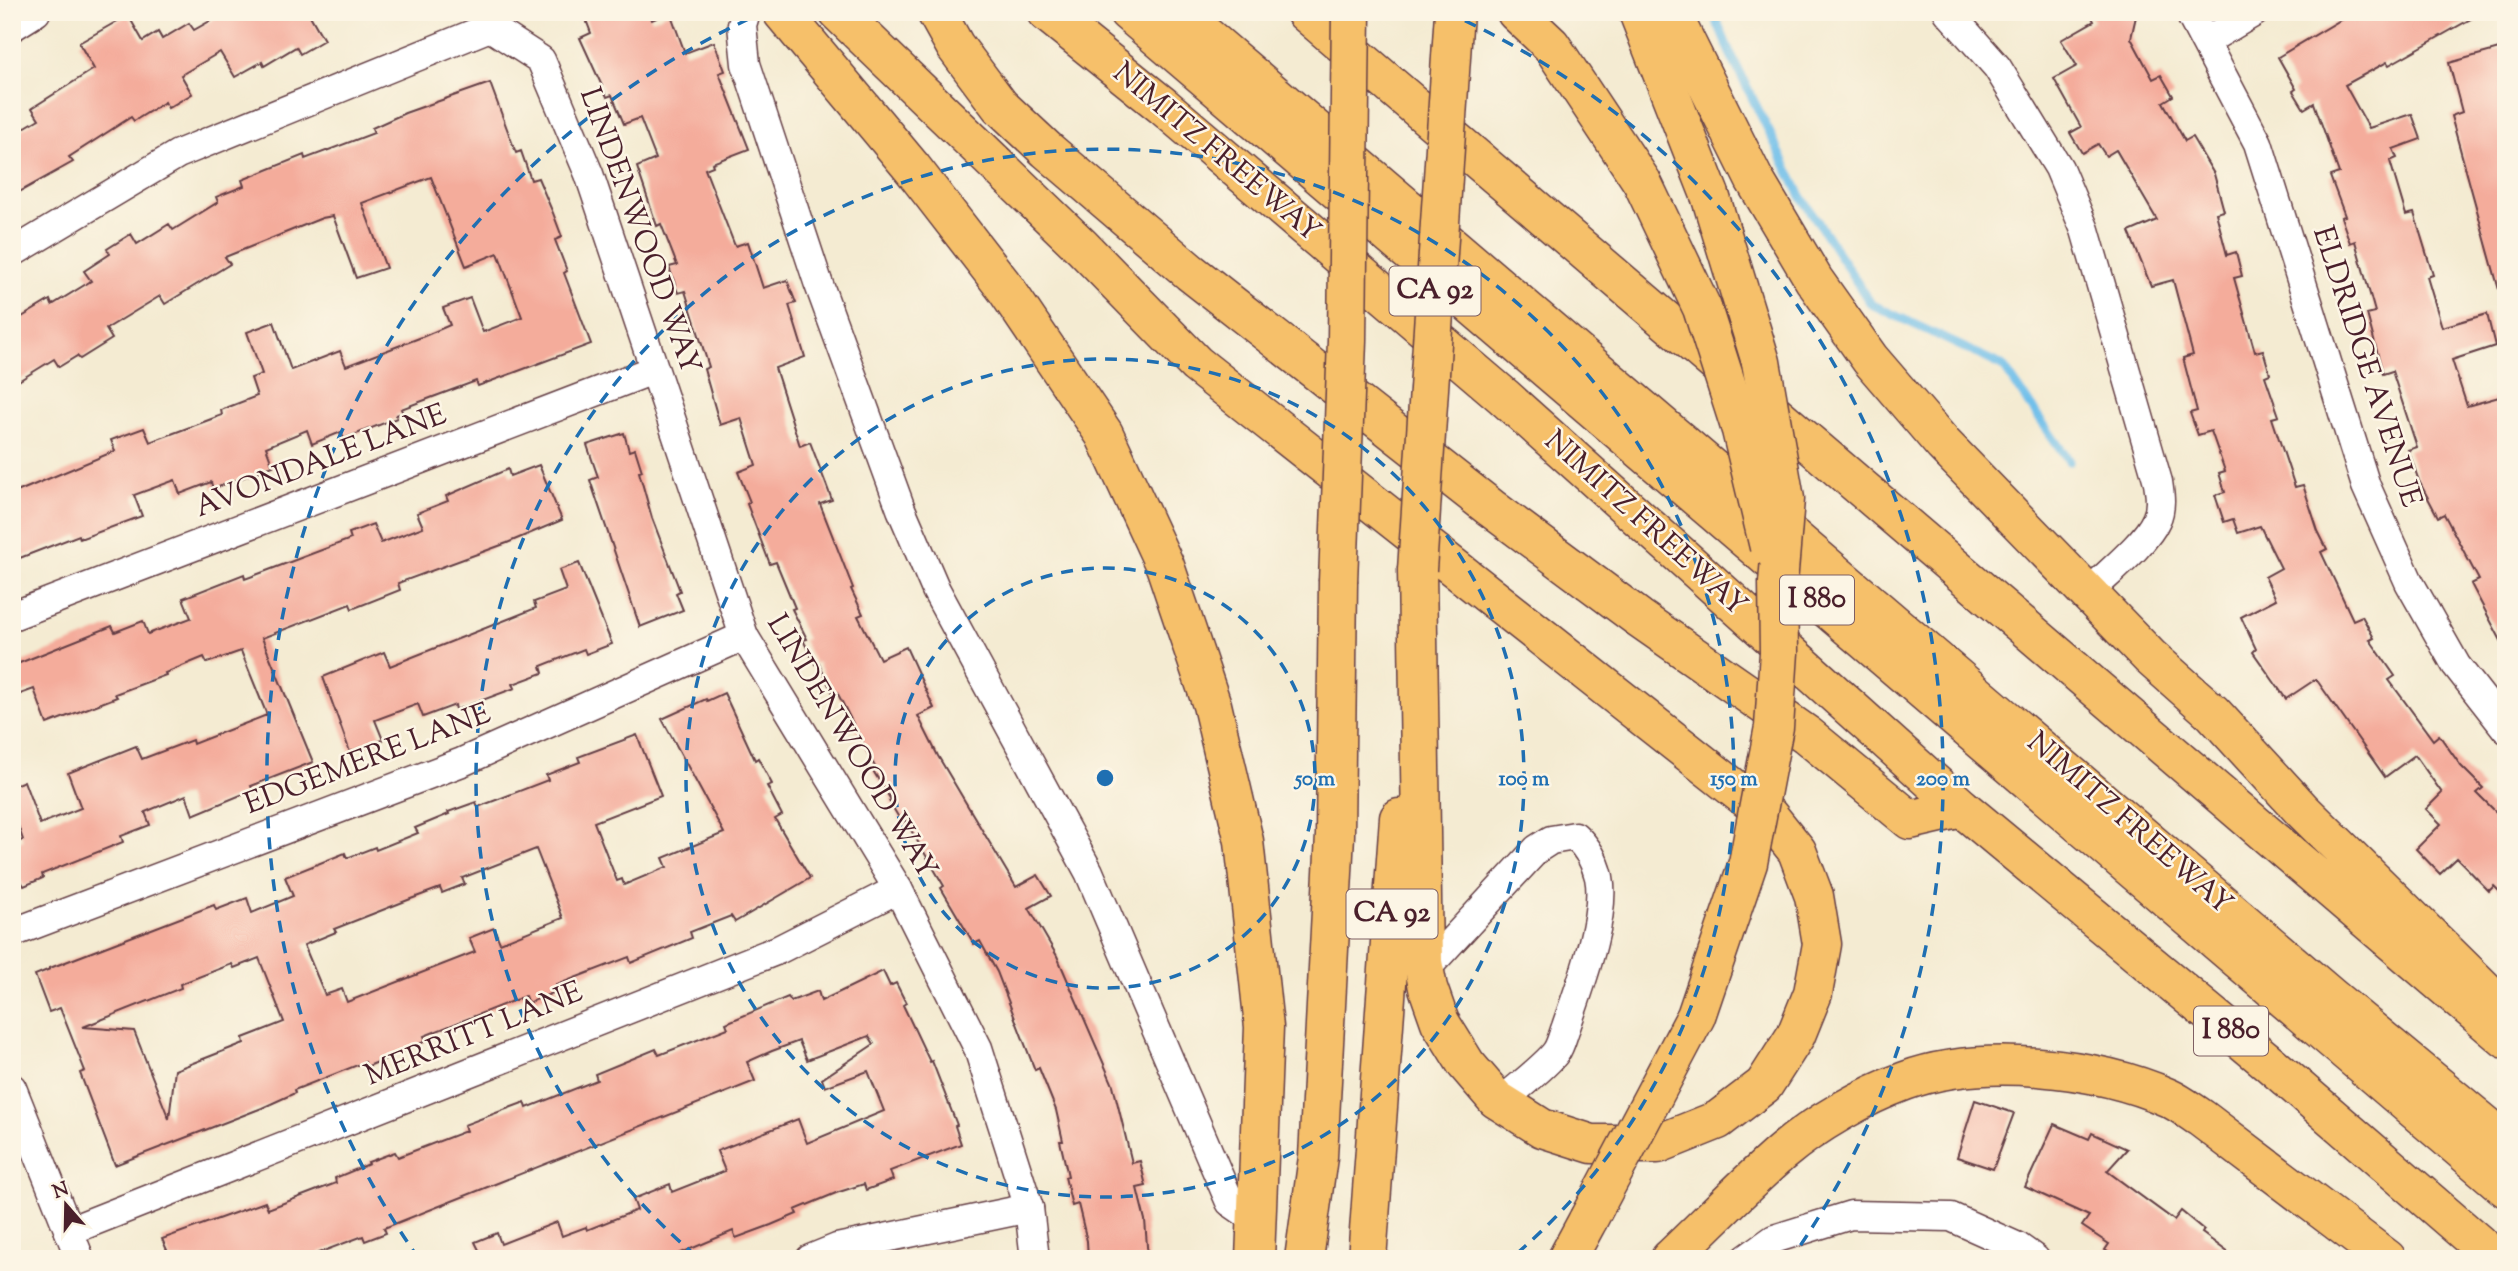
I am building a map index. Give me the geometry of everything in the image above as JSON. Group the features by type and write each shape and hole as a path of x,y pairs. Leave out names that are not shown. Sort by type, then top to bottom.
{"highway":[{"path":"782,12 913,169 1006,289 1104,434 1164,566 1212,705 1244,841 1264,1027 1255,1259"},
{"path":"838,12 1082,247 1196,364 1769,816 1797,851 1814,895 1822,944 1813,993 1796,1035 1765,1085 1718,1120 1658,1144 1591,1144 1542,1128 1501,1102 1466,1065 1440,1022 1428,988 1425,970 1417,570"},
{"path":"936,12 955,46 1000,106 1057,159 1180,263 1558,559 1807,735 1910,820 1962,808"},
{"name":"NIMITZ FREEWAY","path":"1046,12 1163,106 1503,396 1962,808 2268,1062 2496,1259"},
{"name":"I 880","path":"1128,12 2506,1188"},
{"name":"NIMITZ FREEWAY","path":"1178,12 2331,997 2506,1142"},
{"path":"1305,12 2506,1040"},
{"path":"1347,340 1351,12"},
{"name":"CA 92","path":"1304,1259 1318,1157 1335,835 1338,582 1347,340 1374,12"},
{"name":"CA 92","path":"1367,1259 1454,12"},
{"path":"1516,12 1551,46 1642,182 1702,308 1741,430 1778,583"},
{"path":"1567,1259 1696,1016 1748,863 1774,727 1779,652 1778,583 1785,499 1761,362 1710,195 1638,12"},
{"path":"1671,12 1754,179 1814,280 1870,359 1943,444 2150,657 2213,713 2302,810 2506,1011"},
{"path":"1670,1259 1783,1152 1843,1110 1906,1080 1954,1070 2004,1066 2053,1067 2123,1082 2170,1099 2201,1118 2387,1259"}],"street":[{"path":"12,27 36,12"},
{"path":"746,12 742,25 746,64 818,282 901,509 936,590 1089,872 1230,1202 1256,1220"},
{"path":"1948,12 1997,67 2059,168 2085,230 2158,482 2161,501 2156,521 2141,540 2088,593"},
{"name":"ELDRIDGE AVENUE","path":"2189,12 2259,143 2366,486 2409,582 2456,665 2506,729"},
{"path":"2206,41 2255,12"},
{"path":"12,253 178,154 487,20"},
{"name":"LINDENWOOD WAY","path":"487,20 541,60 589,174 744,636 898,889 978,1048 1029,1208 1035,1259"},
{"name":"AVONDALE LANE","path":"12,616 653,370"},
{"name":"EDGEMERE LANE","path":"12,933 462,762 744,636"},
{"path":"1425,970 1537,849 1551,840 1575,836 1591,854 1599,877 1600,904 1574,1004 1557,1051 1501,1102"},
{"name":"MERRITT LANE","path":"69,1231 778,950 898,889"},
{"path":"12,1088 80,1259"},
{"path":"810,1259 838,1248 1029,1208"},
{"path":"1746,1259 1774,1239 1851,1215 1951,1217 2018,1247 2035,1259"}],"building":[{"path":"226,12 308,12 324,40 300,54 296,47 264,66 262,62 235,77 220,52 181,75 192,94 168,108 165,102 134,121 131,117 69,157 73,162 12,196 12,135 39,119 32,108 94,69 79,43 128,15 143,41 158,32 162,39 189,23 194,30"},
{"path":"583,12 649,12 652,20 670,12 685,53 714,42 725,71 719,73 749,149 712,163 713,166 705,169 735,246 748,242 763,288 787,280 796,303 789,305 805,357 775,368 800,446 810,442 832,500 820,504 863,614 858,616 880,659 906,647 934,708 918,716 938,756 1016,887 1038,875 1051,896 1029,908 1057,956 1113,1085 1132,1163 1140,1161 1146,1186 1137,1188 1145,1220 1148,1259 1088,1259 1087,1241 1078,1204 1072,1206 1065,1177 1068,1176 1056,1110 1039,1068 1035,1070 997,972 980,941 974,944 905,820 902,823 889,801 891,800 872,769 875,767 837,692 833,694 818,662 815,664 803,640 807,639 792,609 795,608 776,562 770,564 738,472 756,465 741,418 720,425 704,369 709,367 685,291 678,293 669,267 677,265 661,224 657,226 637,167 656,159 640,118 624,124 612,95 607,97 580,38 591,33"},
{"path":"2089,12 2137,12 2131,38 2153,79 2161,75 2173,96 2163,102 2185,141 2192,137 2214,174 2224,211 2216,213 2227,255 2236,252 2242,276 2234,278 2255,352 2263,350 2270,374 2265,376 2279,416 2272,418 2295,487 2303,485 2318,531 2327,549 2321,552 2353,620 2362,616 2374,638 2370,640 2395,676 2389,680 2433,740 2439,735 2461,766 2483,788 2477,793 2506,822 2506,898 2494,886 2489,891 2457,858 2440,874 2416,849 2441,824 2426,809 2442,793 2415,755 2385,777 2316,679 2286,699 2253,652 2256,649 2241,617 2276,599 2265,577 2281,568 2260,526 2238,533 2233,519 2224,522 2215,495 2225,492 2219,473 2225,471 2211,431 2198,435 2190,413 2197,411 2183,358 2193,355 2173,280 2151,286 2129,232 2157,220 2116,150 2106,156 2098,144 2082,153 2070,133 2081,127 2054,79 2077,66 2061,40 2094,21"},
{"path":"2354,12 2483,12 2389,65 2387,62 2345,85 2369,128 2412,114 2421,139 2393,149 2397,158 2390,161 2406,215 2414,213 2433,275 2427,277 2442,327 2487,314 2495,346 2452,360 2467,406 2506,395 2506,650 2471,584 2479,580 2444,514 2438,517 2419,481 2408,450 2417,447 2392,371 2383,374 2367,314 2375,312 2355,241 2350,243 2341,217 2345,216 2330,176 2339,173 2314,103 2304,109 2278,57"},
{"path":"2506,47 2506,289 2499,290 2451,116 2462,112 2449,63"},
{"path":"490,83 516,153 521,151 531,180 538,178 553,213 562,237 555,240 567,271 564,273 591,344 478,386 476,381 401,409 403,413 396,415 397,418 344,439 341,432 312,444 307,430 266,447 273,466 213,489 211,482 180,494 175,480 134,495 142,516 80,539 79,535 12,561 12,494 115,451 111,440 144,428 150,442 222,415 221,410 257,396 251,378 262,374 247,332 274,322 291,370 340,351 346,366 422,337 450,325 443,308 470,298 483,332 522,317 498,253 466,266 431,177 362,203 386,268 356,278 333,216 322,218 225,257 230,264 165,304 160,296 106,329 112,339 80,359 77,356 59,367 54,359 12,385 12,323 50,300 52,305 91,281 84,271 110,254 107,249 131,234 137,244 169,224 173,230 218,202 216,197 244,186 242,180 304,155 305,159 374,133 372,128 405,113"},
{"path":"624,433 629,451 635,449 652,518 680,591 676,593 683,610 640,627 590,480 598,477 587,445"},
{"path":"539,465 562,520 398,583 400,590 352,609 350,604 262,638 313,762 251,786 253,790 193,815 186,795 145,812 150,825 121,836 123,842 42,874 43,878 24,886 21,881 12,885 12,844 23,840 12,808 12,786 24,781 40,824 81,808 68,773 136,746 142,759 192,740 193,744 267,715 241,651 207,663 204,657 115,694 117,697 47,724 34,689 12,697 12,666 112,626 115,632 143,621 148,634 191,618 183,598 244,574 245,579 351,539 349,533 373,524 381,543 423,527 417,513 448,501 446,496 508,469 510,476"},
{"path":"579,563 612,644 586,654 584,649 541,666 543,673 513,684 515,688 456,710 455,705 423,717 418,704 375,720 383,740 350,752 323,677 384,652 390,666 536,608 534,602 566,590 559,570"},
{"path":"724,693 755,760 758,758 772,784 767,786 782,815 775,819 810,878 735,922 731,916 690,932 692,938 631,963 629,957 556,985 558,991 528,1003 525,996 424,1036 426,1041 366,1067 365,1062 294,1090 295,1093 262,1108 115,1165 80,1073 85,1071 60,1008 49,1012 35,975 214,905 216,910 247,898 252,913 293,896 285,877 345,853 347,858 375,847 376,850 418,833 415,828 449,814 448,812 476,802 478,807 548,780 546,775 580,762 578,757 637,735 661,796 594,822 617,881 622,879 624,885 667,867 663,858 724,833 662,719 706,699 707,701","holes":["536,849 563,918 500,943 494,928 469,938 475,952 347,1002 342,989 325,995 304,945 336,932 334,929 408,900 440,888 442,893 465,884 462,878","259,958 284,1022 243,1038 244,1043 175,1070 169,1119 134,1031 83,1027 181,988 180,984 232,964 234,968"]},
{"path":"883,971 890,986 896,983 906,1003 903,1005 930,1062 932,1061 957,1125 955,1126 961,1144 890,1171 893,1180 866,1190 864,1184 836,1193 795,1210 797,1214 771,1225 736,1238 733,1231 667,1259 467,1257 480,1252 475,1242 497,1233 501,1244 557,1222 562,1236 586,1227 587,1230 637,1210 633,1199 670,1184 672,1192 725,1171 717,1151 798,1119 807,1143 884,1111 868,1071 825,1087 822,1079 874,1044 869,1036 807,1060 799,1041 747,1062 755,1081 384,1228 386,1233 365,1241 363,1236 318,1253 320,1259 171,1259 162,1239 265,1202 268,1209 336,1183 335,1178 369,1164 368,1162 395,1152 398,1157 466,1131 464,1125 525,1102 527,1108 597,1080 595,1074 656,1049 659,1055 728,1028 726,1023 788,997 791,1001 818,991 821,1001"},
{"path":"1975,1100 2014,1113 1993,1169 1957,1157"},
{"path":"2054,1124 2089,1139 2092,1133 2127,1149 2107,1171 2174,1220 2181,1211 2204,1230 2202,1233 2237,1259 2118,1259 2105,1250 2109,1244 2082,1226 2089,1216 2025,1187"}],"waterway":[{"path":"1713,12 1730,53 1801,196 1871,304 2003,366 2069,461"}]}
